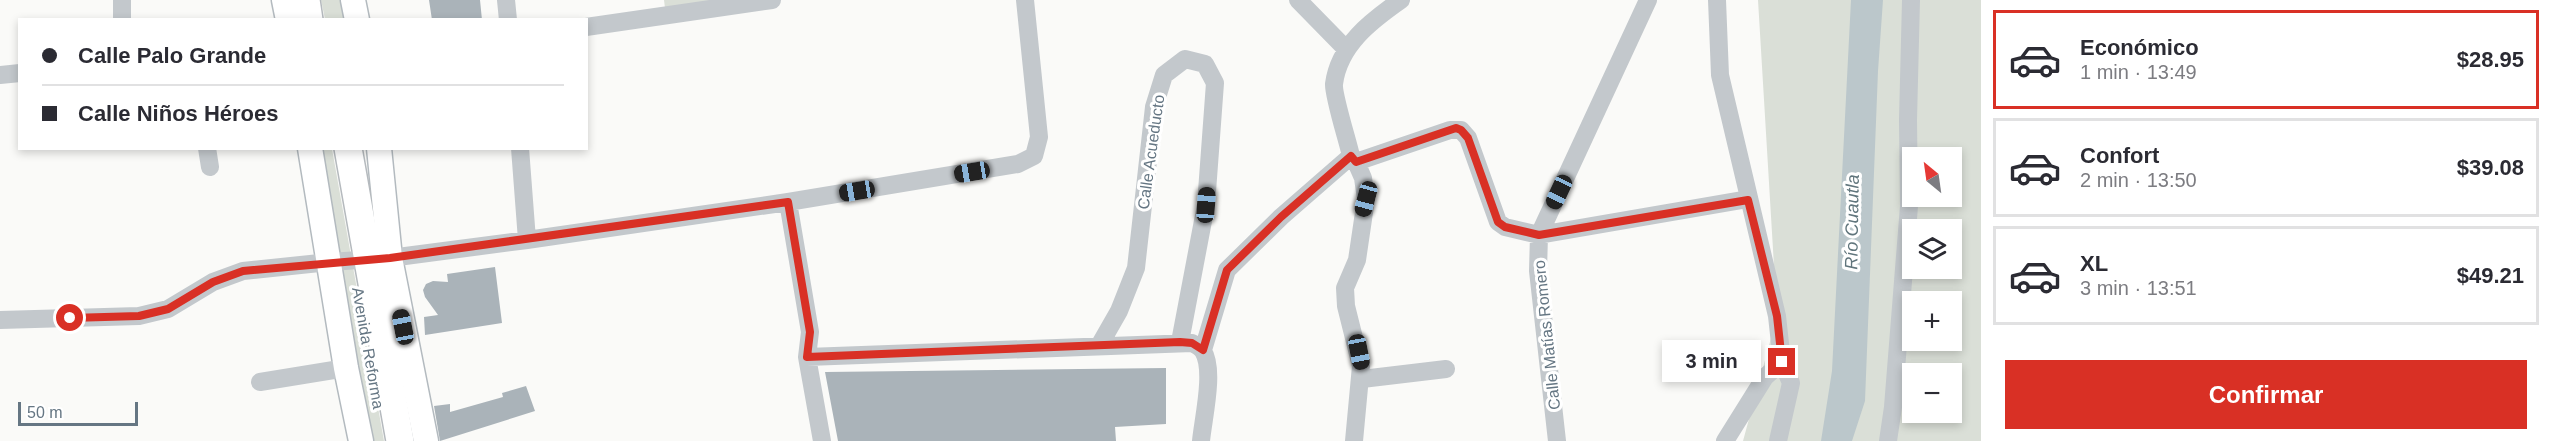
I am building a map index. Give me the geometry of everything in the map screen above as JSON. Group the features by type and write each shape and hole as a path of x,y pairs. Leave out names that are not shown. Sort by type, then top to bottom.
{"main road":[{"path":"306,0 309,18"},
{"path":"321,0 325,18"},
{"name":"Avenida Reforma","path":"332,150 360,260 400,441"},
{"name":"Avenida Reforma","path":"348,150 384,441"}],"street":[{"path":"122,0 122,18"},
{"path":"284,0 288,18"},
{"path":"353,0 357,18"},
{"path":"506,0 508,18"},
{"path":"588,27 772,0"},
{"path":"0,320 139,316 168,309 213,282 243,271 527,240 788,202 1018,164 1034,156 1039,136 1025,0"},
{"path":"1298,0 1346,49"},
{"path":"1354,441 1362,379 1356,338 1346,306 1345,288 1357,260 1366,199 1363,178 1354,159 1334,85 1346,49 1371,22 1401,0"},
{"name":"Calle Matías Romero","path":"1557,441 1538,271 1539,235 1648,0"},
{"path":"1717,0 1720,75 1777,316 1782,362 1791,383 1778,441"},
{"path":"1888,441 1893,407 1909,206 1908,120 1911,0"},
{"name":"Calle Acueducto","path":"1099,346 1119,311 1136,268 1154,107 1164,75 1185,59 1205,64 1215,82 1206,205 1180,342"},
{"path":"0,75 18,73"},
{"path":"1201,441 1208,378 1207,362 1203,350 1227,270 1281,217 1354,159 1450,130 1461,130 1468,138 1498,222 1505,227 1539,235 1748,200"},
{"path":"207,150 210,167"},
{"path":"311,150 360,260 426,441"},
{"path":"361,441 346,368 360,260 379,150"},
{"path":"520,150 527,240"},
{"path":"788,202 810,332 807,357 822,441"},
{"path":"807,357 1180,342 1192,343 1203,350"},
{"path":"1725,441 1765,377 1782,362"},
{"path":"260,382 346,368"},
{"path":"1362,379 1446,369"}],"shaded area":[{"path":"321,0 353,0 357,18 325,18"},
{"path":"664,0 768,0 666,16"},
{"path":"1758,0 1981,0 1981,441 1743,441 1777,316"},
{"path":"310,150 332,150 384,441 361,441"}],"water":[{"name":"Río Cuautla","path":"1851,0 1883,0 1878,71 1865,401 1852,441 1821,441 1832,371"}],"building":[{"path":"429,0 480,0 482,18 432,18"},
{"path":"495,267 502,323 425,335 424,317 438,315 425,297 423,290 426,284 433,281 448,282 447,274"},
{"path":"1166,368 1166,424 1115,427 1116,441 838,441 825,372"},
{"path":"526,386 535,411 440,441 434,406 450,404 450,412 503,397 502,393"}],"route":[{"path":"70,318 139,316 168,309 213,282 243,271 390,258 788,202 810,332 807,357 1180,342 1192,343 1203,350 1227,270 1281,217 1351,156 1356,162 1456,128 1465,133 1468,138 1494,214 1498,222 1505,227 1539,235 1748,200 1777,316 1782,362"}]}
